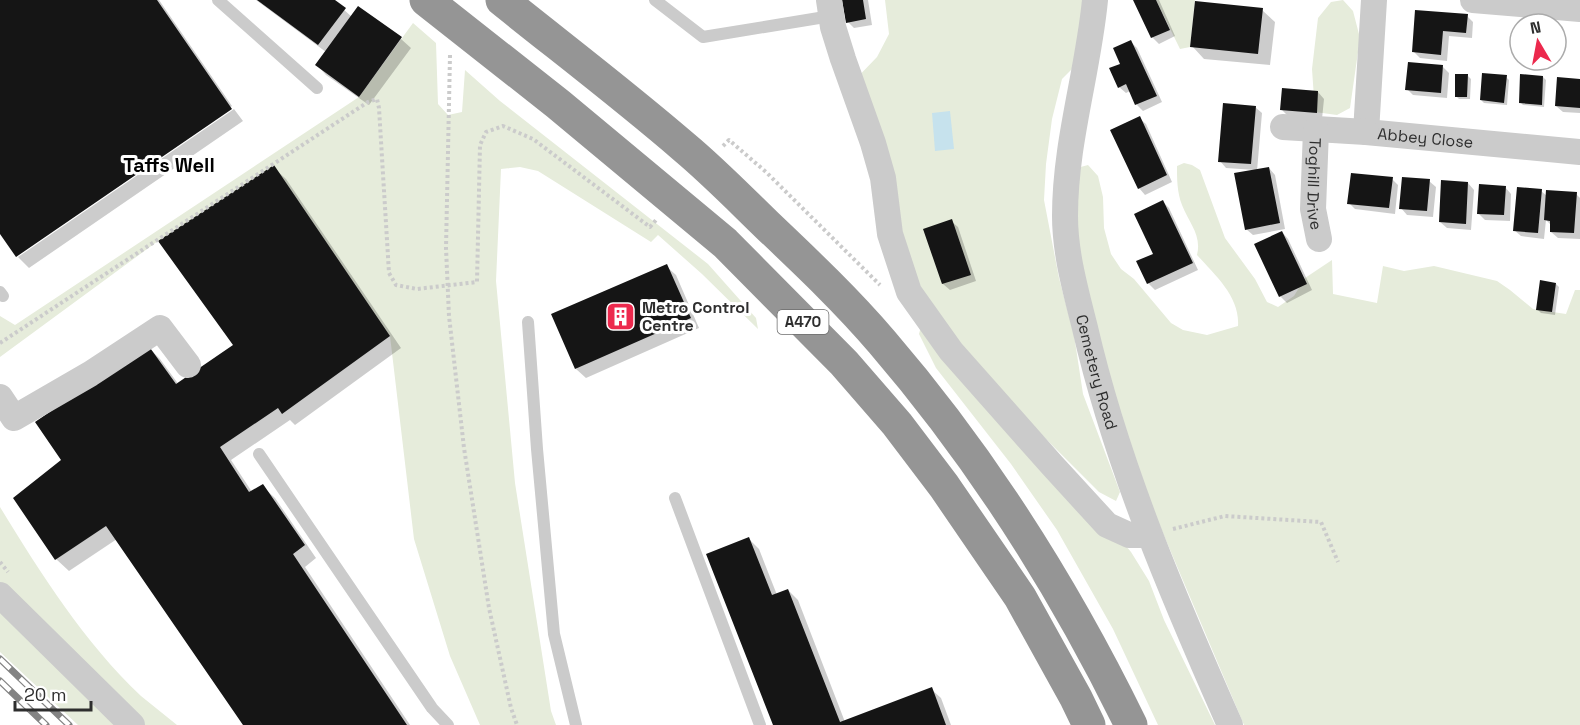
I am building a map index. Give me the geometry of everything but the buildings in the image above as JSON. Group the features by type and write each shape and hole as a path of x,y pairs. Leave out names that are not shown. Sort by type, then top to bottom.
{"highway":[{"name":"A470","path":"426,0 550,97 725,243 844,363 897,424 944,486 1020,597 1089,725"},
{"name":"A470","path":"502,0 684,147 810,266 881,341 943,417 1002,500 1062,596 1106,674 1131,725"}],"street":[{"name":"Cemetery Road","path":"1095,0 1070,138 1065,217 1067,245 1100,388 1120,452 1149,535 1230,725"},
{"name":"Abbey Close","path":"1374,0 1366,132 1580,152"},
{"path":"1473,0 1580,9"},
{"path":"830,8 843,59 883,178 890,234 909,292 951,351 1107,525 1129,536 1149,535"},
{"name":"Toghill Drive","path":"1283,127 1366,132"},
{"name":"Toghill Drive","path":"1316,130 1313,209 1319,239"},
{"path":"0,397 14,418 90,374 160,328 188,365"},
{"path":"0,595 132,725"}],"lane":[{"path":"218,0 317,88"},
{"path":"655,0 703,37 830,8"},
{"path":"528,322 554,634 576,725"},
{"path":"259,454 432,708 448,725"},
{"path":"675,498 760,725"}],"path":[{"path":"450,44 446,249 449,316 464,448 489,608 511,708 517,725"},
{"path":"0,343 368,102 376,99 379,108 389,273 396,285 417,289 469,285 477,282 480,146 486,132 494,128 503,126 533,139 650,227"},
{"path":"729,140 766,172 884,290"},
{"path":"1149,535 1225,516 1321,522 1338,562"}],"green space":[{"path":"885,0 1095,0 1087,54 1062,79 1052,119 1044,200 1059,278 1074,335 1083,394 1120,492 1116,501 1099,492 997,390 1131,552 1149,581 1164,620 1215,725 1158,725 1113,629 1057,530 1011,464 936,368 919,334 924,315 851,84 877,57 889,34"},
{"path":"1156,0 1195,0 1190,47 1180,49"},
{"path":"1343,0 1353,11 1360,38 1350,108 1337,115 1315,112 1312,69 1318,18 1331,2"},
{"path":"413,23 436,43 438,104 448,115 462,112 465,70 500,101 708,264 756,318 758,329 658,235 651,242 538,171 520,167 501,169 496,281 515,483 551,711 556,725 480,725 450,656 414,539 390,336 158,241 0,357 0,316 15,325 359,97"},
{"path":"1184,163 1200,170 1225,238 1255,279 1267,302 1278,307 1294,296 1305,278 1332,260 1333,294 1377,303 1383,266 1404,271 1434,266 1497,281 1533,309 1566,314 1575,290 1580,290 1580,725 1244,725 1149,500 1108,386 1080,264 1075,191 1077,168 1088,165 1098,176 1103,197 1104,228 1111,254 1121,269 1134,279 1171,323 1183,330 1207,335 1238,326 1238,315 1231,296 1197,255 1198,241 1178,190 1177,166"},
{"path":"0,507 31,557 82,630 141,696 177,725 78,725 0,652"}],"water":[{"path":"950,111 954,149 935,151 932,113"}],"railway":[{"path":"0,659 69,725"},
{"path":"0,681 46,725"}],"place":[{"name":"Metro Control Centre","path":"621,316"}],"district":[{"name":"Taffs Well","path":"169,165"}]}
